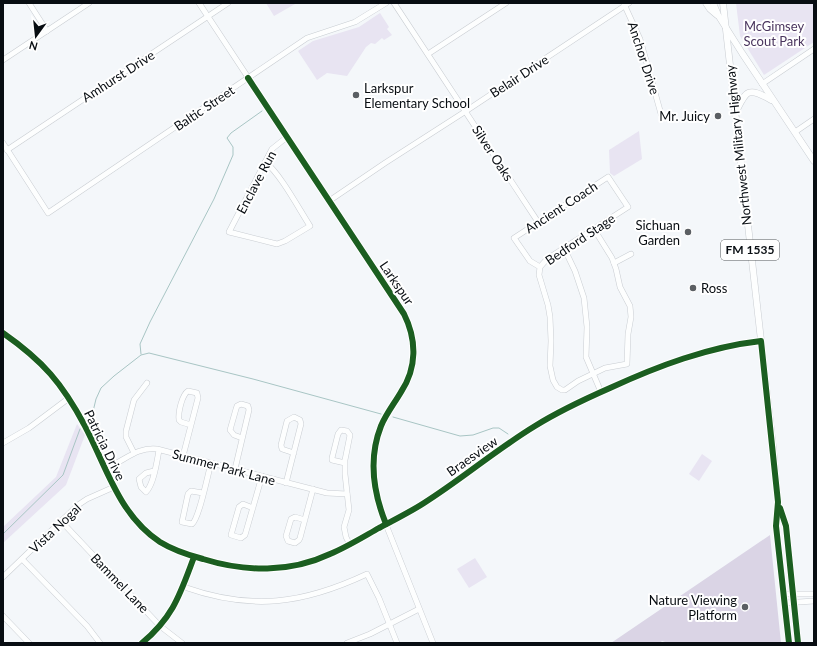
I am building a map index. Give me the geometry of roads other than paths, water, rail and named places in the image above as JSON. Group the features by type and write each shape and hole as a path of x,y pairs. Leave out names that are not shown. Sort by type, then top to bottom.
{"main road":[{"path":"706,3 710,9 718,15"},
{"path":"713,3 718,15 762,84 814,161"},
{"name":"Northwest Military Highway","path":"723,3 778,502 776,526 789,643"},
{"path":"735,115 742,98 748,93 758,93 774,102"},
{"name":"Northwest Military Highway","path":"778,502 786,526 798,643"}],"street":[{"path":"29,3 47,31"},
{"path":"3,60 89,3"},
{"name":"Larkspur","path":"199,3 404,314 411,328 413,336 413,360 410,375 402,392 380,427 374,450 374,486 381,512 433,643"},
{"name":"Amhurst Drive","path":"7,150 228,3"},
{"name":"Baltic Street","path":"7,150 48,213 307,38 355,22 386,3"},
{"name":"Silver Oaks","path":"394,3 538,222"},
{"path":"428,54 506,3"},
{"name":"Belair Drive","path":"329,201 626,4"},
{"name":"Anchor Drive","path":"626,4 643,48 661,114"},
{"path":"762,84 814,49"},
{"path":"794,132 814,120"},
{"name":"Enclave Run","path":"265,162 270,166 310,226 277,244 229,232 265,162 272,149 287,137"},
{"path":"3,143 7,150"},
{"name":"Ancient Coach","path":"540,267 530,261 514,238 608,177 628,207"},
{"name":"Bedford Stage","path":"594,373 566,389 562,390 557,387 550,371 550,317 539,275 540,267 547,259 628,207"},
{"path":"594,229 609,251 614,263 620,287 628,300 631,312 628,334 627,364 605,368 594,373"},
{"path":"564,248 575,271 584,298 587,327 586,354 601,392"},
{"path":"614,263 631,254"},
{"name":"Patricia Drive","path":"3,333 40,361 57,380 86,428 126,509 142,528 162,543 194,557"},
{"name":"Braesview","path":"194,557 238,568 275,568 311,562 350,545 426,502 535,426 601,392 654,369 690,357 725,347 761,341"},
{"path":"134,453 126,437 126,431 134,400 147,384"},
{"path":"183,456 191,425 198,395 196,392 188,391 184,395 178,416 180,422 191,425"},
{"path":"3,443 29,428 69,398"},
{"path":"234,469 242,438 249,410 248,406 241,404 237,406 230,430 234,435 242,438"},
{"path":"286,483 294,453 301,424 300,420 294,417 287,421 281,445 282,449 294,453"},
{"path":"345,463 332,460 338,434 341,430 347,431 350,435 345,463 349,510 344,530 350,545"},
{"name":"Summer Park Lane","path":"105,468 110,467 134,453 147,448 286,483 334,494 347,494"},
{"path":"154,471 159,450"},
{"path":"203,493 191,491 188,494 182,522 190,524 194,523 203,493 211,463"},
{"path":"253,508 243,504 239,507 231,535 241,538 246,535 262,476"},
{"name":"Vista Nogal","path":"3,577 78,505 87,499 114,487"},
{"path":"305,520 296,517 291,519 286,536 288,541 295,542 299,540 305,520 313,489"},
{"name":"Bammel Lane","path":"61,521 160,626 182,643"},
{"path":"142,643 160,626 176,604 184,587 194,557"},
{"path":"22,559 86,626 100,643"},
{"path":"184,587 214,597 258,602 281,601 303,598 325,592 368,574 397,643"},
{"path":"784,594 814,594"},
{"path":"784,603 814,601"},
{"path":"347,643 370,634 419,609"},
{"path":"3,616 29,643"}],"waterway":[{"path":"141,354 140,344 150,322 214,199 233,155 233,147 227,138 231,133 262,111"},
{"path":"90,424 96,399 101,388 141,355 149,353 253,379 381,414"},
{"path":"393,417 460,436 473,435 493,428 499,428 508,434"},
{"path":"3,534 63,475 80,429"}],"place":[{"name":"Larkspur Elementary School","path":"356,95"},
{"name":"Mr. Juicy","path":"718,116"},
{"name":"Sichuan Garden","path":"688,232"},
{"name":"Ross","path":"693,288"},
{"name":"Nature Viewing Platform","path":"745,607"}],"park label":[{"name":"McGimsey Scout Park","path":"774,34"}]}
